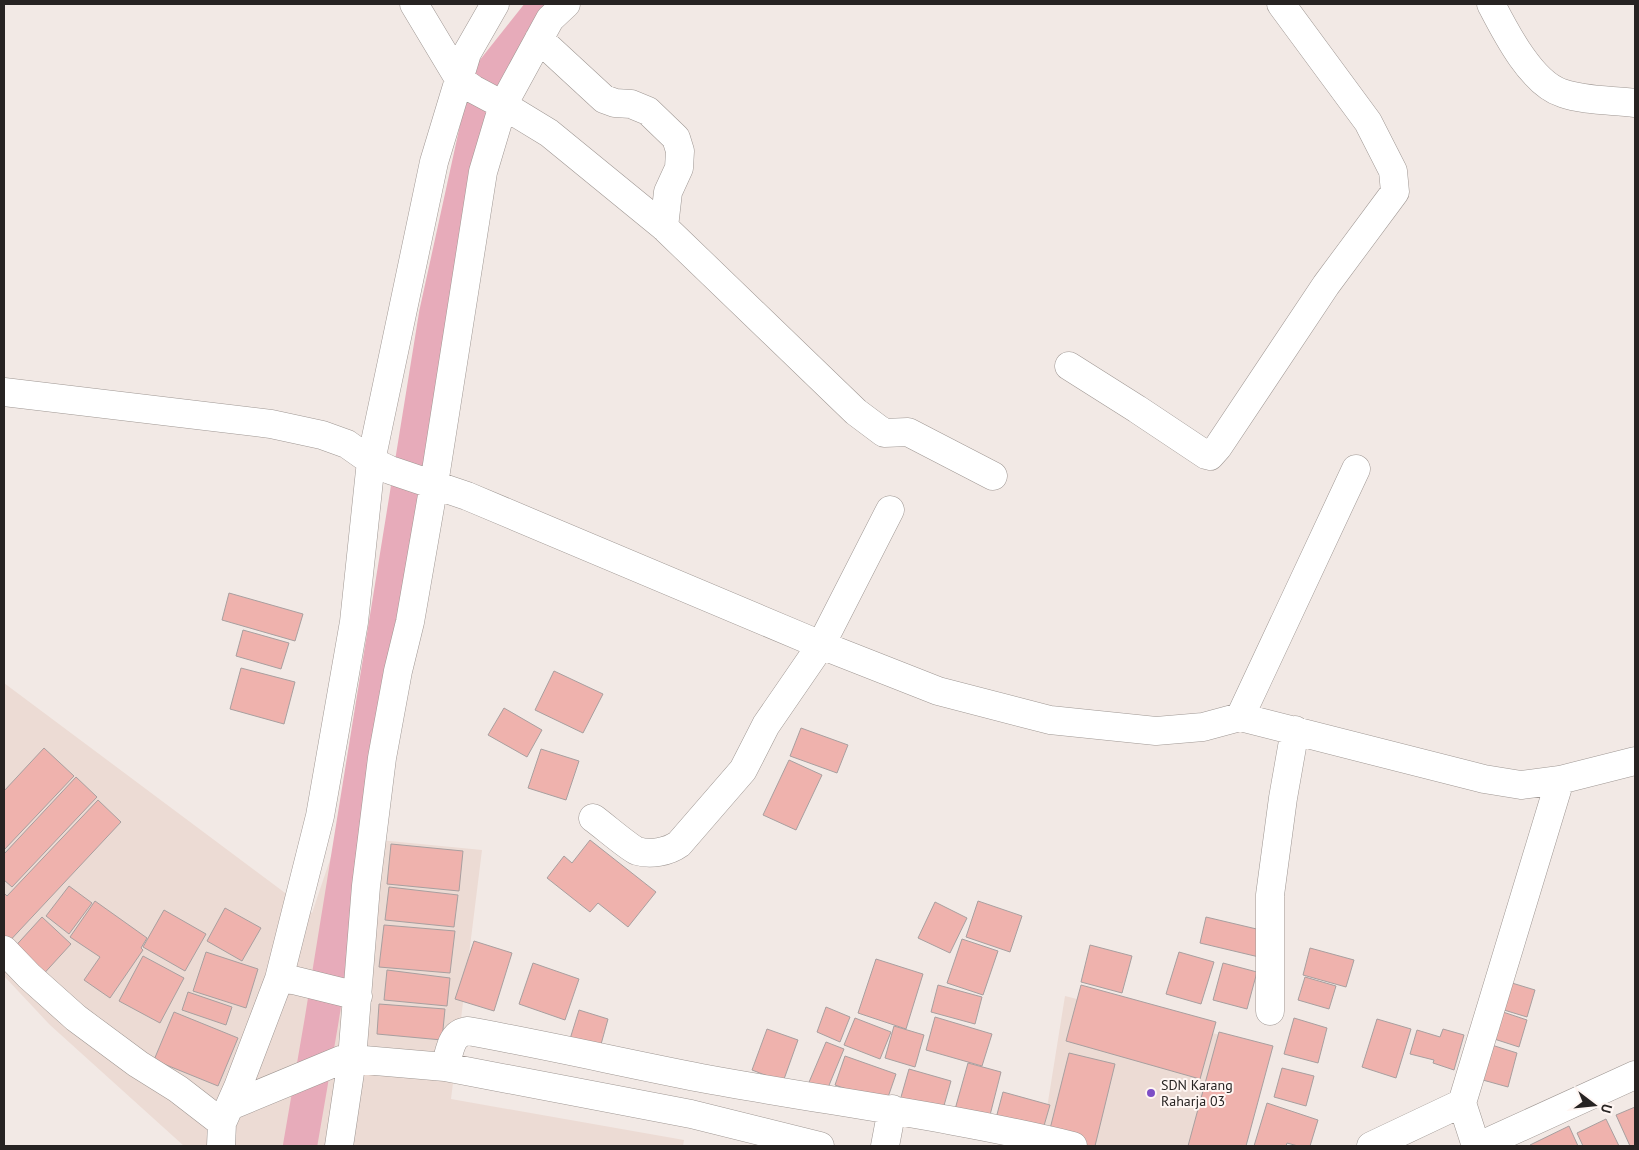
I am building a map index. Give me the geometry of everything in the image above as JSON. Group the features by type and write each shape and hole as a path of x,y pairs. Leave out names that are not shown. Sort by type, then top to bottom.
{"street":[{"path":"414,4 481,93 549,133 664,227 856,412 884,433 908,432 994,476"},
{"path":"340,1146 348,1075 346,1059 352,995 382,758 398,671 410,622 429,483 483,172 481,93 467,53 495,4"},
{"path":"224,1125 286,980 320,816 434,162 481,93 539,39 550,19 566,4"},
{"path":"1070,366 1210,456 1218,447 1326,285 1395,192 1393,171 1368,122 1281,4"},
{"path":"1490,4 1508,38 1544,84 1561,93 1582,98 1635,103"},
{"path":"539,39 604,99 615,103 631,104 648,111 676,138 680,151 678,168 668,192 664,227"},
{"path":"4,392 271,424 322,435 347,444 381,466 476,500 821,645 938,691 1050,720 1156,731 1203,727 1240,716 1484,779 1521,785 1560,780 1635,761"},
{"path":"1240,716 1356,469"},
{"path":"593,818 637,850 652,853 672,849 679,844 743,770 766,726 821,645 890,510"},
{"path":"1270,1011 1270,895 1283,798 1295,730"},
{"path":"1471,1128 1560,780"},
{"path":"4,950 29,976 76,1018 138,1064 178,1089 224,1125"},
{"path":"286,980 352,995"},
{"path":"449,1053 462,1032 468,1031 696,1096 820,1146"},
{"path":"224,1125 266,1090 346,1059 449,1053 696,1096 892,1114 1016,1139 1073,1146"},
{"path":"1371,1146 1471,1128 1635,1075"},
{"path":"885,1146 892,1114"}],"shaded area":[{"path":"4,683 312,913 338,836 482,850 451,1099 684,1140 683,1146 184,1146 50,1025 4,976"},
{"name":"SDN Karang Raharja 03","path":"1065,996 1264,1046 1239,1146 1087,1146 1042,1139"}],"building":[{"path":"229,593 303,614 295,641 222,620"},
{"path":"243,630 289,643 281,669 236,656"},
{"path":"241,668 295,682 284,724 230,709"},
{"path":"554,671 603,694 583,733 535,710"},
{"path":"504,708 542,730 527,757 488,735"},
{"path":"801,728 848,745 837,773 790,756"},
{"path":"44,748 74,776 4,850 4,791"},
{"path":"541,749 579,761 566,800 528,788"},
{"path":"789,760 822,775 796,830 763,815"},
{"path":"76,777 97,797 12,887 4,880 4,854"},
{"path":"98,800 121,822 4,947 4,893 7,896"},
{"path":"590,840 656,892 628,927 598,903 590,912 547,878 564,856 572,863"},
{"path":"391,844 463,851 459,891 387,884"},
{"path":"69,886 92,903 69,934 46,916"},
{"path":"389,887 458,895 454,927 385,920"},
{"path":"95,901 147,938 141,948 143,950 110,998 84,980 100,957 70,937"},
{"path":"978,901 1022,916 1010,952 966,937"},
{"path":"935,902 967,918 950,953 918,938"},
{"path":"225,908 261,928 242,961 207,941"},
{"path":"164,910 206,934 185,971 143,947"},
{"path":"42,917 71,944 39,979 10,952"},
{"path":"1206,917 1265,931 1259,957 1200,943"},
{"path":"384,925 455,931 450,973 379,967"},
{"path":"962,939 998,951 983,995 947,983"},
{"path":"474,941 512,953 494,1011 455,999"},
{"path":"1090,945 1132,956 1122,993 1081,982"},
{"path":"1310,948 1354,960 1346,987 1303,975"},
{"path":"206,952 258,969 246,1008 193,991"},
{"path":"1179,952 1214,962 1201,1004 1166,994"},
{"path":"143,956 184,978 160,1023 119,1001"},
{"path":"876,959 923,974 906,1029 858,1013"},
{"path":"533,963 579,979 565,1020 519,1004"},
{"path":"1223,963 1257,972 1247,1009 1213,1000"},
{"path":"387,970 450,978 447,1006 384,1000"},
{"path":"1305,977 1336,986 1329,1009 1298,1000"},
{"path":"1502,980 1535,990 1527,1017 1494,1007"},
{"path":"938,985 982,997 975,1024 931,1012"},
{"path":"1081,985 1216,1022 1200,1079 1066,1041"},
{"path":"188,992 232,1007 226,1025 182,1010"},
{"path":"379,1004 445,1009 442,1040 377,1034"},
{"path":"826,1007 850,1017 840,1042 817,1032"},
{"path":"1494,1009 1527,1020 1519,1047 1485,1036"},
{"path":"579,1010 608,1019 600,1048 570,1039"},
{"path":"174,1012 238,1038 218,1086 154,1060"},
{"path":"935,1017 992,1034 982,1066 926,1050"},
{"path":"855,1018 891,1032 880,1059 844,1045"},
{"path":"1294,1018 1327,1028 1318,1063 1284,1054"},
{"path":"1377,1019 1411,1029 1396,1078 1362,1067"},
{"path":"894,1026 924,1035 915,1067 885,1058"},
{"path":"767,1029 798,1040 783,1082 752,1070"},
{"path":"1443,1029 1464,1035 1454,1070 1433,1063 1434,1060 1410,1054 1417,1030 1440,1037"},
{"path":"1219,1032 1273,1046 1246,1146 1188,1146"},
{"path":"826,1042 844,1049 825,1095 807,1087"},
{"path":"1482,1042 1517,1053 1508,1087 1472,1077"},
{"path":"1069,1053 1115,1064 1095,1146 1087,1146 1048,1137"},
{"path":"845,1056 896,1074 886,1103 835,1085"},
{"path":"968,1063 1001,1072 988,1123 954,1113"},
{"path":"1282,1068 1314,1076 1306,1106 1274,1097"},
{"path":"909,1069 951,1081 941,1116 899,1104"},
{"path":"1003,1092 1050,1105 1041,1136 995,1122"},
{"path":"1267,1103 1318,1120 1310,1146 1298,1146 1287,1143 1286,1146 1254,1146"},
{"path":"1635,1107 1635,1146 1630,1146 1616,1115"},
{"path":"1606,1119 1619,1146 1583,1146 1577,1133"},
{"path":"1569,1126 1578,1146 1530,1145"}],"waterway":[{"path":"300,1146 436,314 488,77 546,4"}],"place":[{"name":"SDN Karang Raharja 03","path":"1151,1093"}]}
